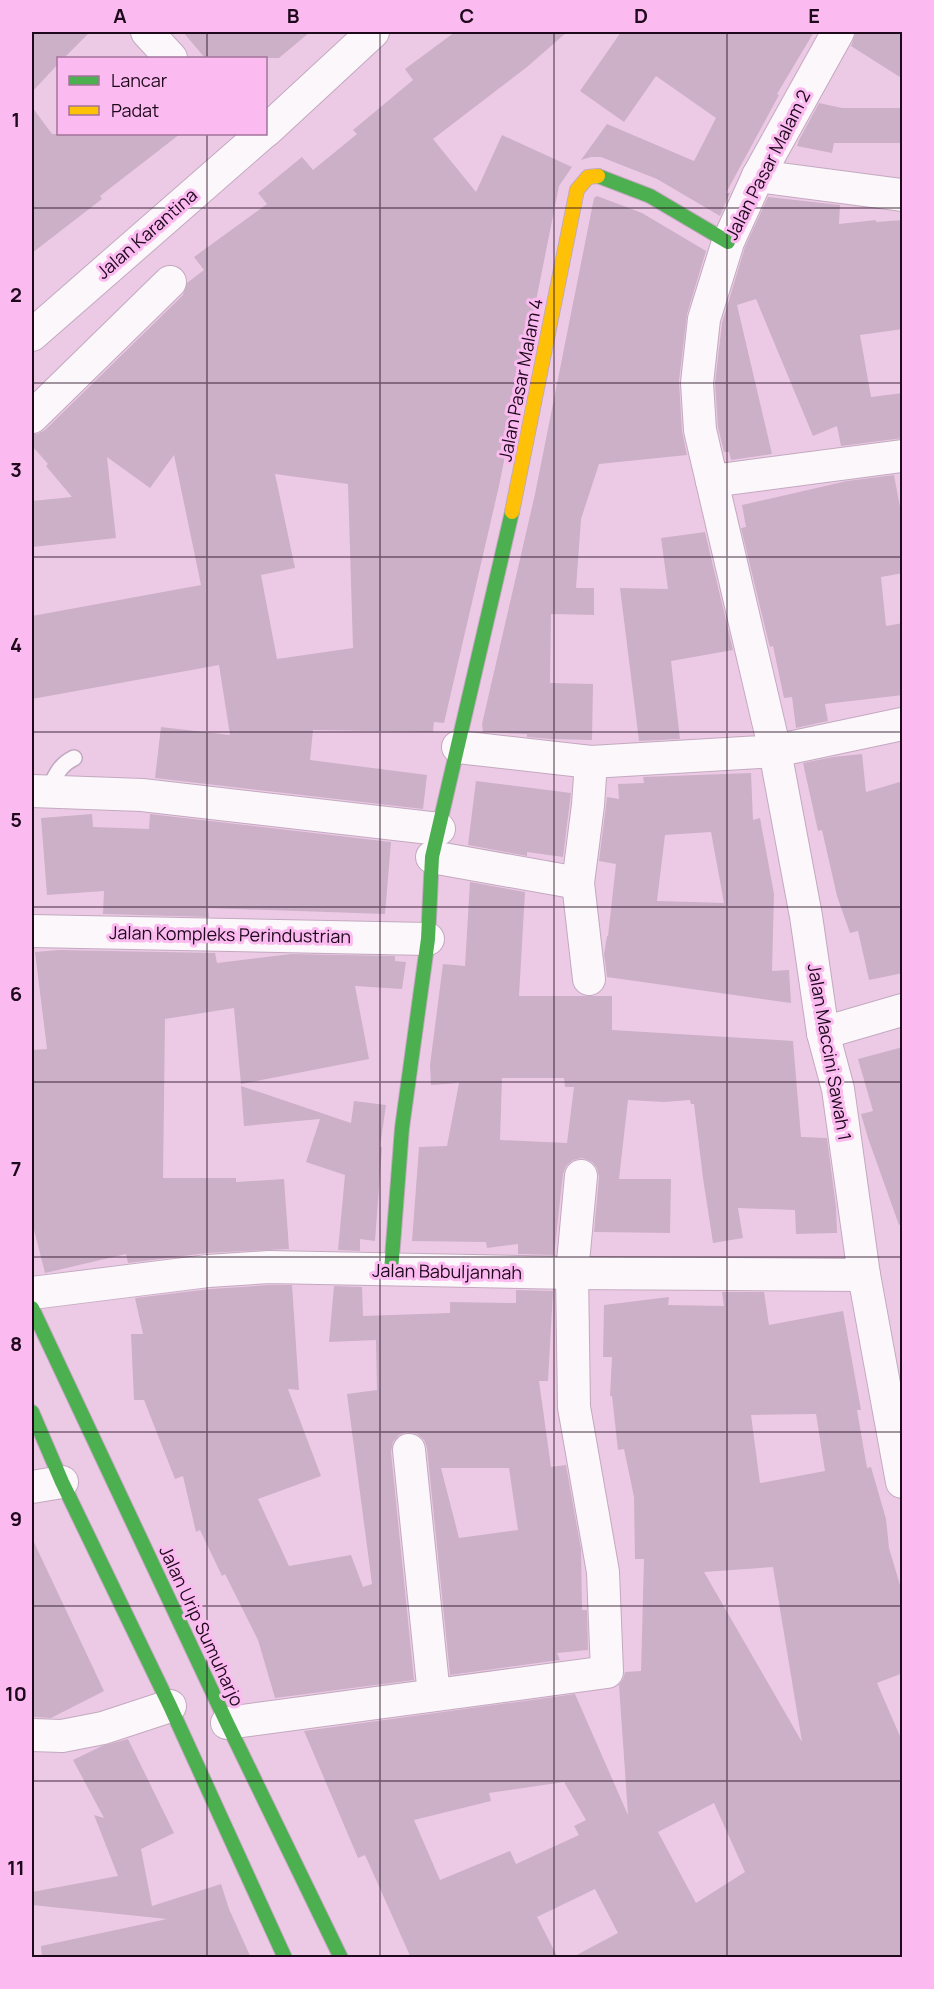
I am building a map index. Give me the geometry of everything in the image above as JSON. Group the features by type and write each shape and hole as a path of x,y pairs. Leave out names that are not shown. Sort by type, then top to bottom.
{"main road":[{"name":"Jalan Pasar Malam 4","path":"458,747 517,490 577,190 588,177 595,175 650,196 728,242"},
{"path":"391,1271 402,1128 428,939 436,843 458,747"},
{"name":"Jalan Urip Sumuharjo","path":"32,1308 227,1723 341,1958"},
{"path":"32,1412 62,1482 170,1706 285,1958"}],"street":[{"path":"147,32 170,57"},
{"name":"Jalan Karantina","path":"267,126 374,32"},
{"name":"Jalan Pasar Malam 2","path":"775,751 700,430 697,383 704,319 728,242 758,176 838,32"},
{"name":"Jalan Karantina","path":"32,335 255,136"},
{"path":"758,176 903,195"},
{"path":"32,417 170,282"},
{"path":"712,481 903,456"},
{"path":"458,747 591,762 775,751 903,724"},
{"name":"Jalan Maccini Sawah 1","path":"775,751 806,916 823,1033 838,1089 864,1275 898,1429 903,1482"},
{"path":"590,979 578,883 591,762"},
{"path":"40,791 142,795 436,843 578,883"},
{"name":"Jalan Kompleks Perindustrian","path":"32,931 428,939"},
{"path":"823,1033 903,1010"},
{"path":"227,1723 607,1672 603,1572 574,1407 572,1273 581,1176"},
{"name":"Jalan Babuljannah","path":"32,1293 208,1271 269,1268 864,1275"},
{"path":"409,1450 434,1695"},
{"path":"32,1487 62,1482"},
{"path":"32,1735 62,1736 103,1728 170,1706"}],"lane":[{"path":"40,791 64,763 74,758"}],"building":[{"path":"32,32 90,32 65,57 57,57 57,65 32,92"},
{"path":"183,32 310,32 279,58 204,57"},
{"path":"455,32 567,32 527,67 433,139 476,192 502,135 572,167 559,186 499,486 444,723 434,722 433,732 313,730 310,760 427,775 423,809 155,778 161,727 230,735 219,665 32,699 32,616 201,585 174,455 150,488 107,457 116,538 32,547 32,501 72,497 32,446 32,434 45,430 183,295 187,283 204,270 194,257 267,204 258,193 302,157 313,170 357,134 353,130 413,80 405,69","holes":["275,474 348,484 353,648 277,659 261,575 295,568"]},
{"path":"621,32 814,32 777,94 779,95 726,193 730,193 720,216 657,179 601,157 581,160 607,124 694,161 716,118 656,76 624,122 580,91"},
{"path":"856,32 903,32 903,79 851,46"},
{"path":"819,103 842,108 903,108 903,143 834,143 832,153 797,146"},
{"path":"32,107 52,134 57,135 179,135 100,196 102,199 32,253"},
{"path":"597,196 642,213 706,251 687,314 679,381 682,431 687,455 599,464 581,519 576,588 594,588 594,615 551,614 550,683 593,684 592,740 551,739 527,737 527,734 483,732 482,724 535,494 594,198"},
{"path":"768,197 840,205 839,224 903,220 903,329 860,335 871,397 903,393 903,438 841,446 837,426 813,436 756,299 737,305 772,454 731,460 729,452 724,452 718,427 715,383 722,323 745,247"},
{"path":"894,475 903,523 903,573 881,577 886,626 903,623 903,695 825,704 828,721 796,728 792,697 784,698 773,646 770,647 769,644 741,528 746,527 742,505 847,481"},
{"path":"705,532 733,650 671,661 680,739 639,741 620,588 668,589 661,538"},
{"path":"862,754 866,792 903,781 903,973 869,980 858,931 850,933 837,896 822,830 818,831 803,763"},
{"path":"751,773 753,820 760,818 774,894 772,971 789,970 791,1003 607,977 604,954 616,864 599,861 607,797 619,799 618,784 644,783 643,777","holes":["711,832 724,903 657,901 665,835"]},
{"path":"476,781 571,793 563,857 527,852 527,856 468,845"},
{"path":"92,814 93,827 149,829 150,814 391,842 385,914 208,908 209,917 103,914 104,891 47,895 41,818"},
{"path":"470,882 525,892 519,996 612,996 612,1030 793,1041 801,1137 827,1138 837,1233 796,1234 795,1210 738,1208 743,1238 713,1243 694,1104 691,1104 690,1100 664,1102 628,1100 619,1179 671,1179 670,1233 594,1232 599,1177 597,1168 592,1162 582,1158 573,1160 566,1166 563,1174 554,1255 518,1254 518,1244 487,1248 486,1242 412,1241 419,1147 447,1146 459,1083 431,1085 430,1065 443,964 465,966","holes":["502,1078 564,1078 565,1087 574,1087 567,1143 500,1140"]},
{"path":"59,950 215,953 217,963 291,954 395,956 395,961 406,962 402,989 355,986 369,1059 241,1084 234,1008 165,1019 163,1178 236,1178 236,1182 284,1179 289,1249 207,1253 128,1263 126,1254 45,1273 32,1222 32,1050 47,1049 35,952"},
{"path":"903,1047 903,1224 899,1225 861,1114 873,1111 858,1059"},
{"path":"241,1086 351,1123 354,1101 386,1105 380,1147 382,1147 375,1241 360,1239 360,1251 338,1250 345,1175 306,1162 320,1119 244,1126"},
{"path":"292,1285 299,1390 288,1389 321,1476 258,1499 289,1566 351,1555 363,1587 372,1584 347,1394 377,1390 376,1340 329,1342 334,1286 362,1287 363,1316 450,1313 450,1302 516,1303 516,1290 553,1291 548,1381 539,1381 551,1467 566,1465 581,1549 582,1610 587,1610 588,1650 557,1653 560,1660 450,1675 427,1448 424,1440 417,1434 407,1432 399,1435 393,1442 391,1452 414,1680 275,1698 258,1640 225,1574 222,1576 200,1530 196,1532 183,1476 175,1479 144,1400 134,1400 131,1334 143,1334 135,1298 210,1289","holes":["441,1468 509,1468 518,1530 459,1538"]},
{"path":"722,1292 764,1292 769,1325 843,1311 861,1410 857,1410 867,1468 871,1467 886,1519 889,1548 903,1595 903,1673 877,1683 903,1743 903,1958 571,1958 618,1933 595,1889 537,1917 558,1958 411,1958 365,1855 358,1858 304,1731 575,1694 628,1815 619,1685 625,1672 641,1671 644,1559 635,1559 634,1497 624,1449 618,1450 612,1396 610,1396 612,1357 603,1357 604,1305 669,1297 668,1305 724,1306","holes":["816,1414 825,1471 760,1483 751,1415","773,1567 802,1742 704,1572","564,1782 586,1820 574,1826 579,1835 516,1864 510,1851 440,1880 414,1820 491,1801 489,1793","714,1803 745,1872 696,1903 658,1832"]},
{"path":"32,1538 104,1691 51,1718 32,1717"},
{"path":"128,1739 174,1833 141,1849 152,1906 221,1884 229,1909 251,1958 42,1958 41,1946 167,1919 32,1905 32,1892 118,1876 94,1815 104,1818 73,1760 102,1746"}],"traffic: fast":[{"path":"598,176 650,196 728,242"},
{"path":"391,1271 402,1128 428,939 432,857 512,512"},
{"path":"32,1308 227,1723 341,1958"},
{"path":"32,1412 62,1482 170,1706 285,1958"}],"traffic: slow":[{"path":"512,512 577,190 588,177 598,176"}]}
